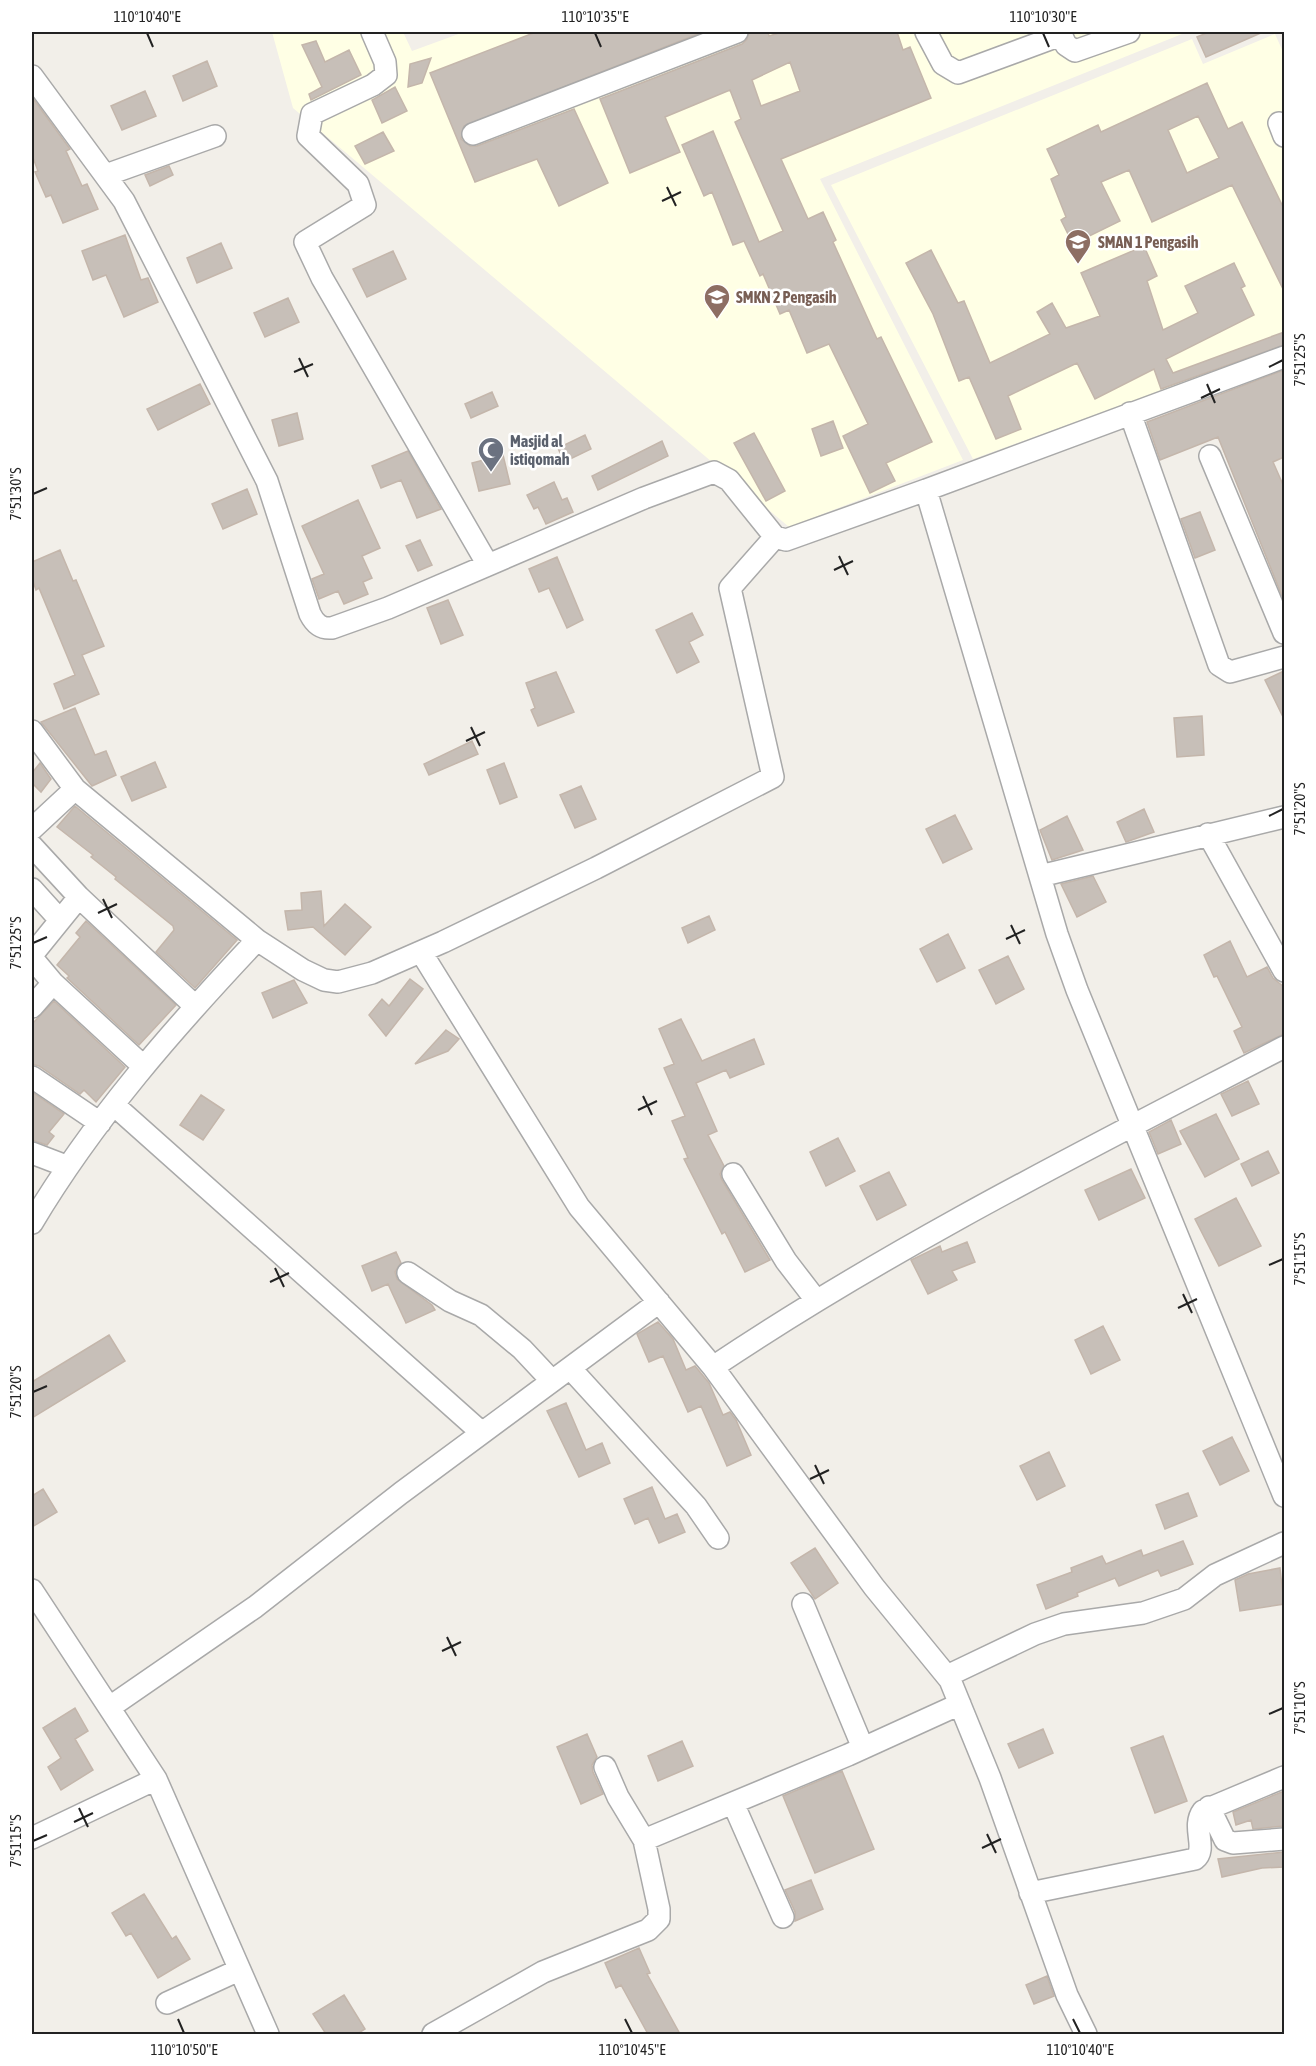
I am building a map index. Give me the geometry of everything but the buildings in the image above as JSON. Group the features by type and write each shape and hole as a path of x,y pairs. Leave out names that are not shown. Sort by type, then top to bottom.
{"street":[{"path":"372,32 385,62 386,75 373,86 312,114 308,136 358,184 365,205 305,242 322,278 488,565"},
{"path":"473,134 737,32"},
{"path":"926,32 943,64 958,73 1060,33 1066,45 1075,51 1129,32"},
{"path":"32,76 124,201 256,459 276,503 314,621 322,627 337,626 714,472 729,480 775,537 786,540 1284,357"},
{"path":"106,175 215,136"},
{"path":"1130,414 1219,665 1230,672 1284,657"},
{"path":"1210,456 1284,633"},
{"path":"926,490 1040,876 1077,990 1284,1496"},
{"path":"32,731 75,789 257,940 303,970 324,980 338,982 372,973 420,952 596,868 773,777 730,588 775,537"},
{"path":"32,829 75,789"},
{"path":"1040,876 1278,819"},
{"path":"1208,834 1284,971"},
{"path":"32,846 79,897 195,1006"},
{"path":"32,889 60,920"},
{"path":"79,897 32,957 52,983 143,1066"},
{"path":"32,1223 66,1166 143,1066 257,940"},
{"path":"420,952 579,1207 713,1367 874,1587 947,1676 990,1778 1067,1995 1086,2034"},
{"path":"32,1007 52,983"},
{"path":"713,1367 816,1300 963,1214 1284,1047"},
{"path":"32,1077 100,1123"},
{"path":"114,1105 482,1433"},
{"path":"32,1152 66,1166"},
{"path":"733,1174 786,1261 816,1300"},
{"path":"408,1273 450,1301 481,1315 522,1349 552,1381"},
{"path":"110,1707 255,1607 482,1433 659,1302"},
{"path":"570,1368 696,1506 718,1538"},
{"path":"947,1676 1035,1634 1064,1624 1143,1613 1184,1599 1215,1575 1284,1543"},
{"path":"32,1590 156,1779 268,2034"},
{"path":"804,1604 863,1748"},
{"path":"644,1840 863,1748 960,1704"},
{"path":"433,2034 543,1972 648,1930 659,1919 659,1909 644,1840 618,1797 604,1767"},
{"path":"1030,1893 1195,1859 1200,1850 1197,1820 1209,1808 1284,1777"},
{"path":"32,1838 156,1779"},
{"path":"733,1803 783,1917"},
{"path":"1209,1808 1225,1840 1233,1843 1284,1839"},
{"path":"167,2003 239,1970"}],"shaded area":[{"name":"SMKN 2 Pengasih","path":"272,32 403,32 412,51 464,32 1187,32 820,179 963,460 789,527 293,108"},
{"name":"SMAN 1 Pengasih","path":"1275,34 1284,54 1284,346 973,459 831,185 1192,39 1203,64"}],"place":[{"name":"SMAN 1 Pengasih","path":"1078,265"},
{"name":"SMKN 2 Pengasih","path":"717,320"},
{"name":"Masjid al istiqomah","path":"491,473"}]}
